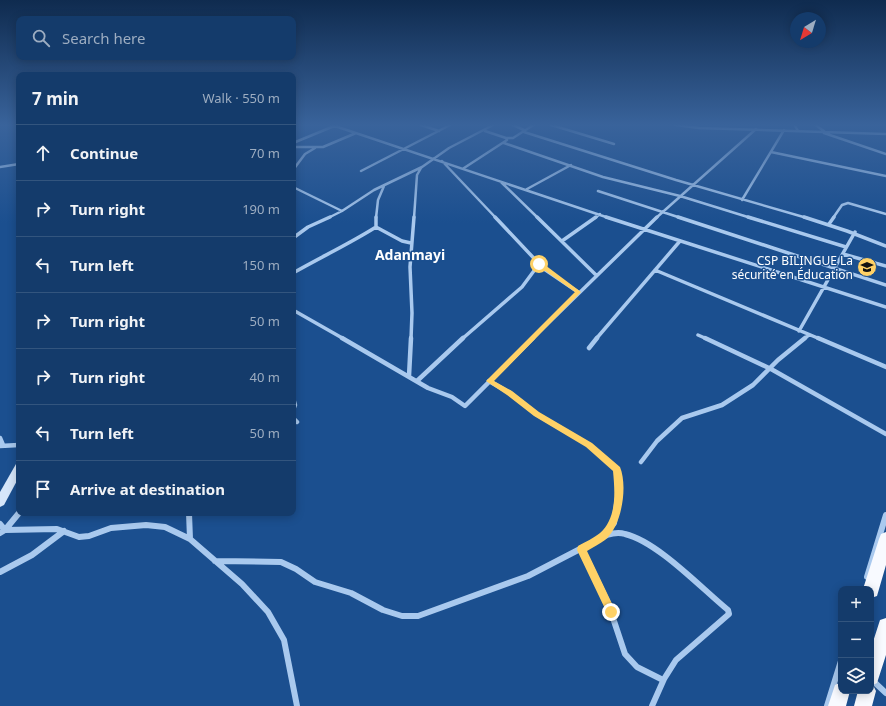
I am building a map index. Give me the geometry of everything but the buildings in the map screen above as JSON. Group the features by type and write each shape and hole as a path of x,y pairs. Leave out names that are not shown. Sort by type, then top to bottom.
{"highway":[{"path":"868,586 886,539"},
{"path":"874,668 886,626"},
{"path":"837,706 840,694"},
{"path":"863,706 866,694"}],"main road":[{"path":"0,502 14,484"}],"street":[{"path":"296,166 303,157"},
{"path":"361,171 390,157"},
{"path":"429,157 642,229 886,308"},
{"path":"464,168 482,157"},
{"path":"547,157 604,176 680,196 846,247"},
{"path":"603,157 742,200 855,232 886,246"},
{"path":"296,312 428,388 452,397 465,406 642,229 724,157"},
{"path":"742,200 768,157"},
{"path":"795,157 886,176"},
{"path":"296,236 308,227 342,211 374,190 422,167 433,158"},
{"path":"441,160 539,264 578,292"},
{"path":"0,167 16,164"},
{"path":"527,189 572,165"},
{"path":"409,376 412,312 410,267 411,242 417,179 422,167"},
{"path":"499,180 596,275"},
{"path":"376,226 376,206 384,185"},
{"path":"296,188 342,211"},
{"path":"598,191 835,267 886,285"},
{"path":"829,224 842,205 848,203 886,214"},
{"path":"562,241 600,214"},
{"path":"376,226 402,240 411,242"},
{"path":"296,271 319,258 344,247 376,226"},
{"path":"799,331 855,232"},
{"path":"589,348 680,241"},
{"path":"843,254 886,266"},
{"path":"418,381 434,363 522,287 531,276 534,267 539,264"},
{"path":"655,270 886,367"},
{"path":"698,335 771,369 886,434"},
{"path":"641,462 657,442 682,418 722,405 754,385 778,360 809,335"},
{"path":"215,561 281,562 296,568 314,582 351,593 383,610 402,616 418,616 522,578 582,550 603,536 614,523 619,494 617,470 589,445 536,414 510,393 489,381"},
{"path":"0,438 2,446 16,445"},
{"path":"868,586 886,515"},
{"path":"3,531 16,516"},
{"path":"189,516 190,539"},
{"path":"0,524 3,531"},
{"path":"3,531 57,528 79,537 89,536 111,528 146,525 165,527 190,539 242,584 268,612 284,640 297,706"},
{"path":"0,572 2,569 32,555 64,531"},
{"path":"603,536 614,533 625,534 638,539 660,554 728,610 729,614 724,620 680,654 663,680 652,706"},
{"path":"582,550 611,612 620,646 625,657 646,674 663,680"},
{"path":"827,706 838,671"},
{"path":"874,681 886,693"}],"place":[{"name":"CSP BILINGUE La sécurité en Éducation","path":"867,267"}],"district":[{"name":"Adanmayi","path":"410,254"}],"route":[{"path":"539,264 578,292 489,381 510,393 536,414 589,445 617,470 619,494 614,523 603,536 582,550 611,612"}]}
